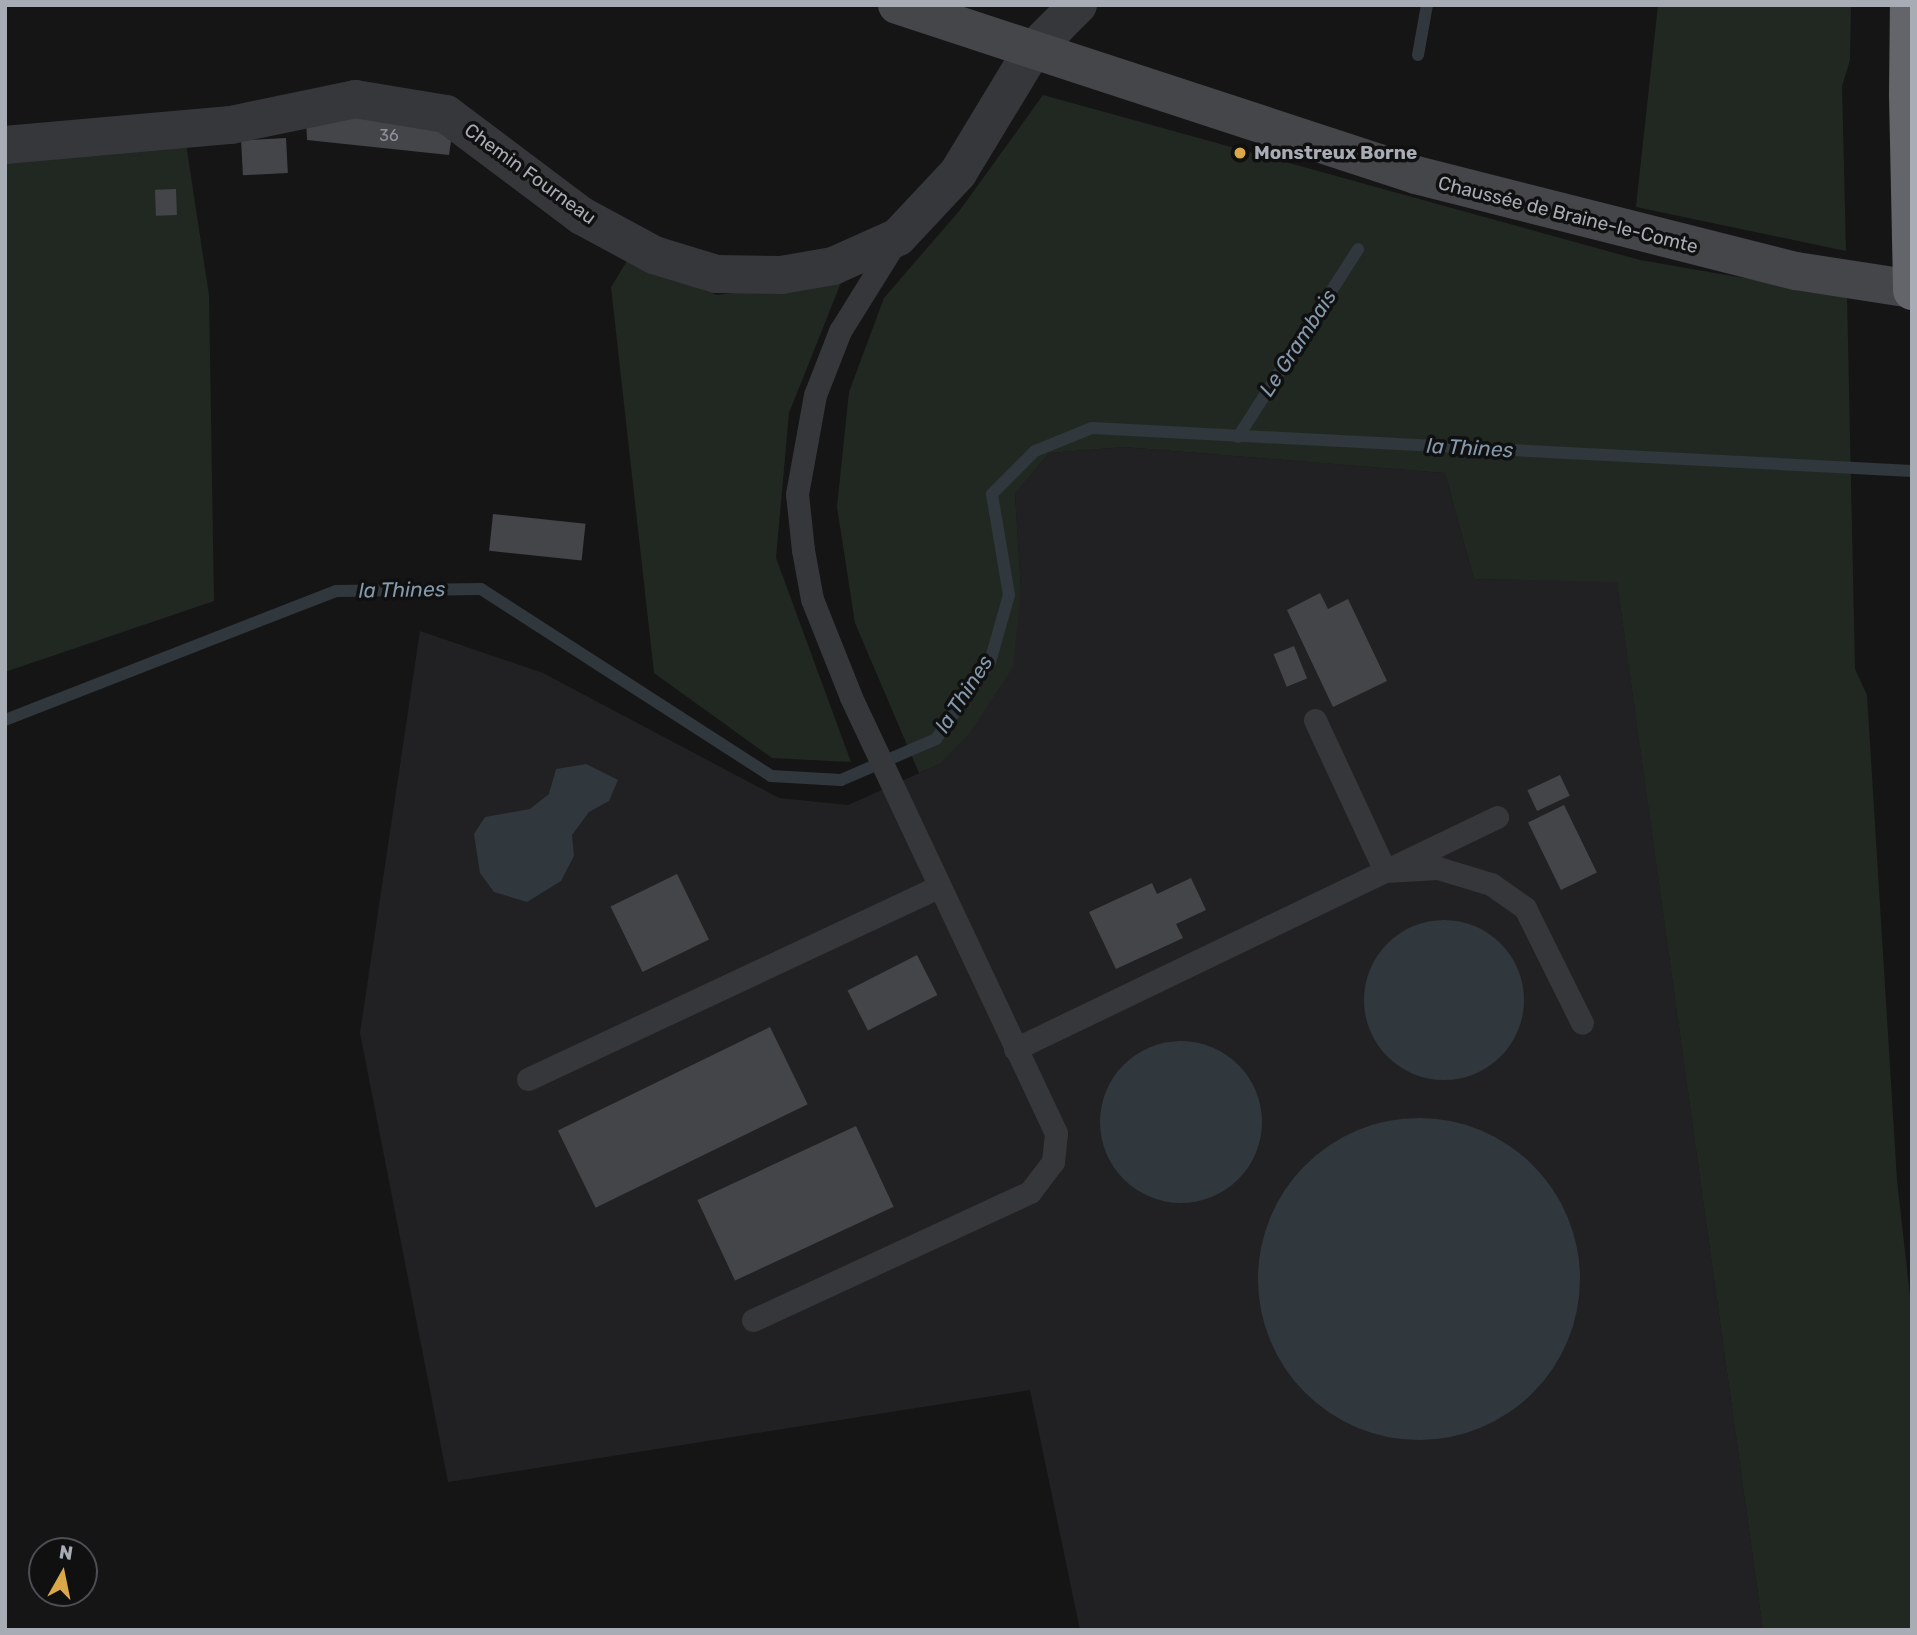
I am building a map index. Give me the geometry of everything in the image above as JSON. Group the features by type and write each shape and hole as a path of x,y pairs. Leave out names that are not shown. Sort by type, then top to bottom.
{"highway":[{"path":"1909,5 1912,290"}],"main road":[{"name":"Chaussée de Braine-le-Comte","path":"897,5 1416,175 1597,225 1796,271 1912,290"}],"street":[{"path":"1032,51 1078,5"},
{"name":"Chemin Fourneau","path":"5,145 231,125 355,99 446,114 582,216 654,255 716,274 780,275 833,266 898,237 958,173 1032,51"}],"lane":[{"path":"753,1320 1030,1192 1052,1162 1056,1133 896,801 812,598 797,494 815,395 840,331 898,237"},
{"path":"1315,720 1385,871"},
{"path":"1015,1049 1497,817"},
{"path":"1385,871 1438,868 1491,884 1525,908 1582,1023"},
{"path":"528,1079 937,887"}],"shaded area":[{"path":"1658,5 1851,5 1850,60 1842,86 1846,251 1636,207"},
{"path":"1043,95 1640,260 1847,296 1855,669 1867,695 1897,1180 1912,1314 1912,1630 1763,1630 1617,582 1474,579 1445,473 1124,447 1049,453 1015,494 1021,589 1013,667 969,734 940,764 919,773 855,623 837,507 849,392 884,298 960,210"},
{"path":"186,144 209,295 214,601 5,672 5,163"},
{"path":"627,261 717,295 842,280 789,413 776,558 851,762 772,758 654,673 611,287"},
{"path":"1124,447 1445,473 1474,579 1617,581 1763,1630 1080,1630 1030,1390 448,1482 360,1033 420,631 543,673 779,798 848,805 940,764 1021,589 1015,494 1049,453"},
{"path":"586,764 618,780 609,801 589,812 572,835 574,856 561,881 527,902 494,892 480,873 474,834 485,817 530,809 549,794 556,769"},
{"path":"1444,920 1475,926 1501,943 1518,969 1524,1000 1518,1031 1501,1057 1475,1074 1444,1080 1413,1074 1387,1057 1370,1031 1364,1000 1370,969 1387,943 1413,926"},
{"path":"1181,1041 1212,1047 1238,1065 1256,1091 1262,1122 1256,1153 1238,1179 1212,1197 1181,1203 1150,1197 1124,1179 1106,1153 1100,1122 1106,1091 1124,1065 1150,1047"},
{"path":"1419,1118 1450,1121 1481,1130 1508,1145 1533,1165 1553,1190 1568,1217 1577,1248 1580,1279 1577,1310 1568,1341 1553,1368 1533,1393 1508,1413 1481,1428 1450,1437 1419,1440 1388,1437 1357,1428 1330,1413 1305,1393 1285,1368 1270,1341 1261,1310 1258,1279 1261,1248 1270,1217 1285,1190 1305,1165 1330,1145 1357,1130 1388,1121"}],"building":[{"path":"329,113 453,128 449,155 307,140 306,118"},
{"path":"286,138 288,173 243,175 241,140"},
{"path":"176,189 177,215 156,216 155,190"},
{"path":"493,514 585,524 582,561 489,551"},
{"path":"1320,593 1328,609 1348,599 1387,681 1333,707 1287,610"},
{"path":"1294,646 1307,678 1287,687 1274,654"},
{"path":"1560,775 1570,796 1537,811 1527,790"},
{"path":"1564,805 1597,872 1561,890 1528,823"},
{"path":"677,874 709,940 642,972 610,906"},
{"path":"1191,878 1206,910 1176,924 1183,938 1116,969 1089,912 1152,883 1157,894"},
{"path":"917,955 937,995 868,1031 848,990"},
{"path":"770,1027 808,1104 596,1208 558,1130"},
{"path":"856,1126 894,1207 735,1281 697,1200"}],"waterway":[{"name":"Le Grambais","path":"1418,55 1427,5"},
{"name":"Le Grambais","path":"1238,437 1358,249"},
{"name":"la Thines","path":"5,720 336,591 481,589 771,776 841,780 936,739 990,662 1009,595 992,494 1035,451 1092,428 1912,471"}],"place":[{"name":"Monstreux Borne","path":"1240,153"}]}
